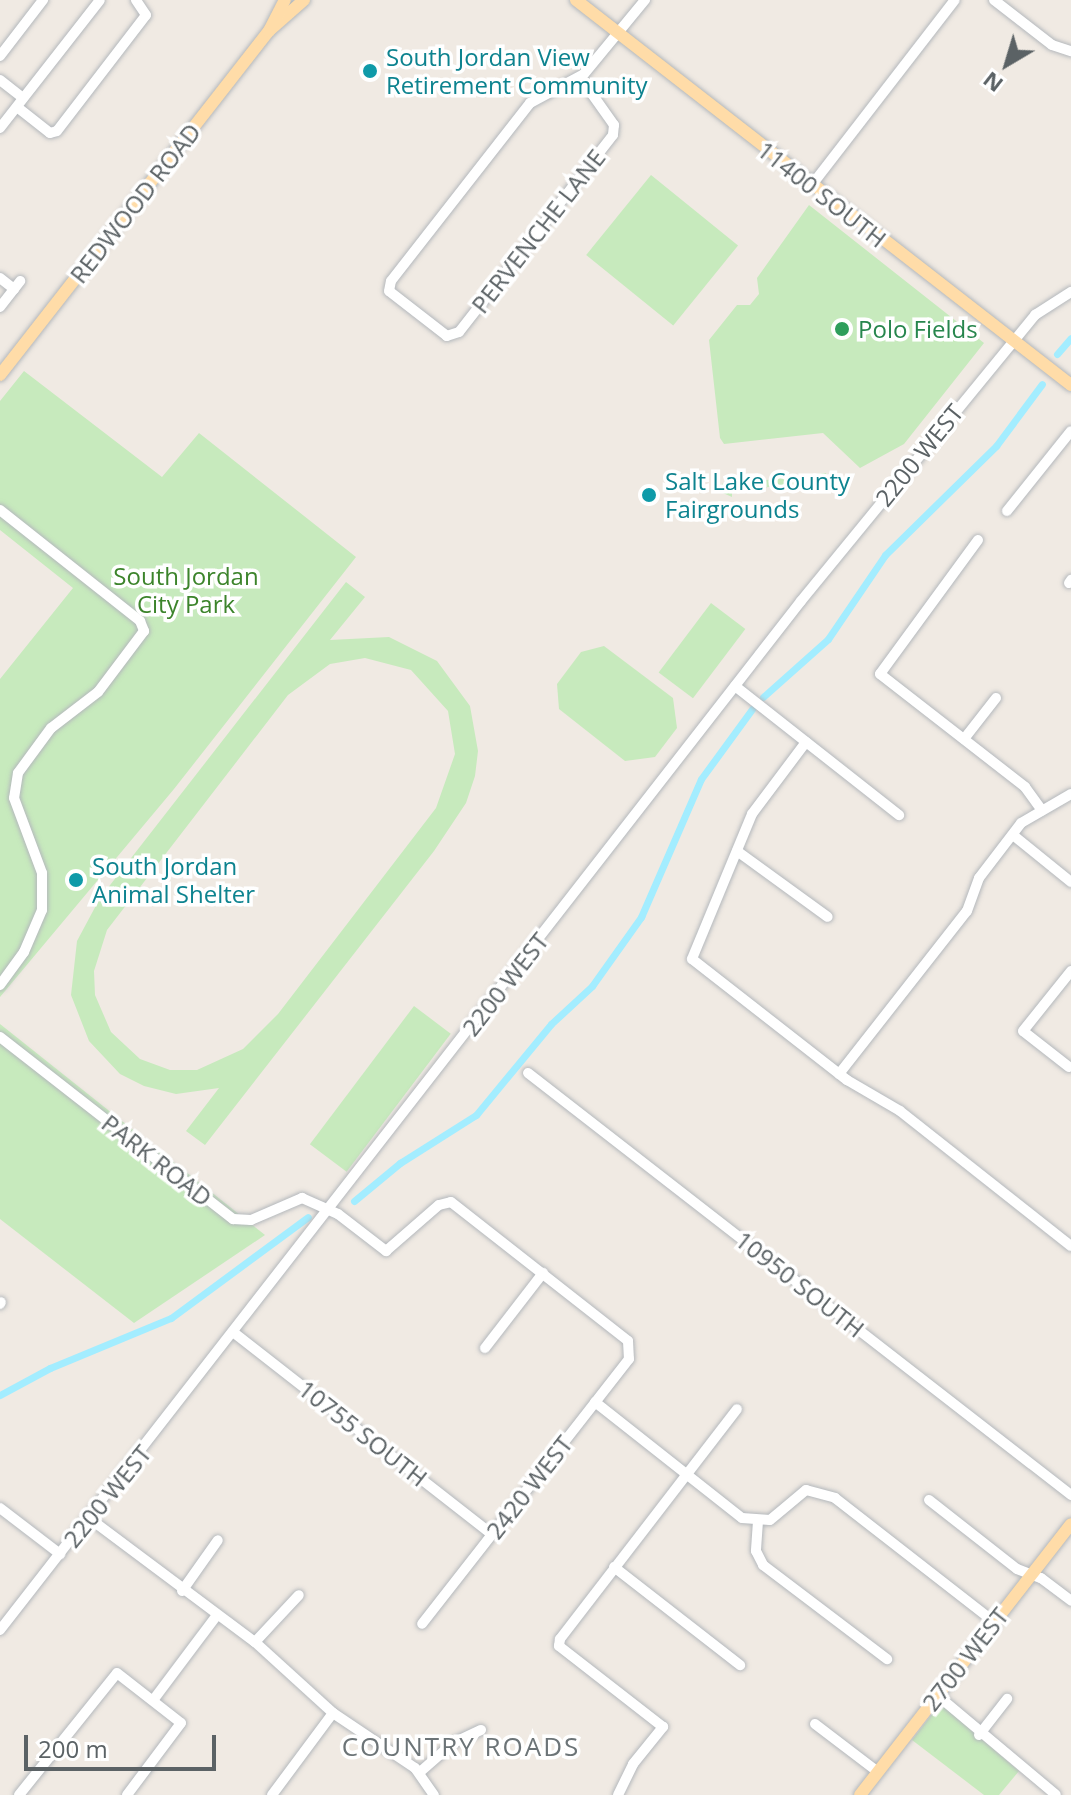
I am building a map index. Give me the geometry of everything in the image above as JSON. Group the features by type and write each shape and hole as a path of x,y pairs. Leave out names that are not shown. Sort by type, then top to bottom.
{"main road":[{"name":"REDWOOD ROAD","path":"269,31 285,0"},
{"name":"REDWOOD ROAD","path":"0,375 269,31 304,0"},
{"name":"11400 SOUTH","path":"576,0 811,186 1071,385"},
{"name":"2700 WEST","path":"860,1795 1071,1524"}],"street":[{"path":"0,56 43,0"},
{"path":"0,128 100,0"},
{"path":"0,80 50,133 146,15 136,0"},
{"path":"580,77 645,0"},
{"path":"811,186 955,0"},
{"path":"994,0 1052,45 1071,51"},
{"name":"PERVENCHE LANE","path":"580,77 614,125 613,135 459,332 447,336 389,291 391,281 530,103 580,77"},
{"path":"0,278 17,285 0,307"},
{"name":"2200 WEST","path":"0,1630 735,686 963,399 1048,303 1071,292"},
{"path":"1007,511 1071,431"},
{"path":"0,510 140,621 144,631 98,692 51,728 18,773 14,798 42,873 42,910 24,952 0,985"},
{"path":"978,540 973,553 880,674 1025,787 1042,810"},
{"path":"735,686 899,815"},
{"path":"964,739 996,698"},
{"path":"806,742 756,806 692,959 839,1074 912,1121 1071,1246"},
{"path":"839,1074 967,911 979,878 1027,818 1071,794"},
{"path":"1013,835 1071,882"},
{"path":"737,851 828,917"},
{"path":"1069,1067 1023,1031 1071,971"},
{"name":"PARK ROAD","path":"0,1037 233,1219 251,1220 302,1198 329,1210"},
{"name":"10950 SOUTH","path":"528,1073 1071,1495"},
{"path":"329,1210 386,1251 439,1205 451,1202 543,1273 485,1348"},
{"name":"2420 WEST","path":"422,1624 595,1402 632,1348 619,1331 543,1273"},
{"name":"10755 SOUTH","path":"233,1332 492,1534"},
{"path":"595,1402 742,1518 770,1520 806,1490 819,1491 994,1622"},
{"path":"618,1795 633,1764 663,1727 559,1646 563,1633 737,1409"},
{"path":"929,1500 1071,1601"},
{"path":"0,1508 60,1554"},
{"path":"89,1518 182,1591 255,1642 333,1713 420,1772 434,1795"},
{"path":"758,1521 755,1538 763,1565 887,1659"},
{"path":"182,1591 218,1540"},
{"path":"614,1567 740,1665"},
{"path":"255,1642 299,1595"},
{"path":"154,1699 217,1615"},
{"path":"19,1795 117,1673 181,1723 127,1795"},
{"path":"937,1695 979,1735 1056,1795"},
{"path":"979,1735 1007,1699"},
{"path":"272,1795 333,1713"},
{"path":"815,1724 878,1772"},
{"path":"420,1772 453,1743 481,1730"}],"green space":[{"path":"651,175 738,245 673,326 586,255"},
{"name":"Polo Fields","path":"809,205 984,343 904,444 860,468 823,433 724,444 720,438 709,340 737,305 750,305 759,294 757,278"},
{"name":"South Jordan City Park","path":"24,371 162,477 199,433 356,557 174,789 0,997 0,679 73,588 0,530 0,401"},
{"path":"826,473 827,481 732,491 732,497 723,493 722,484 730,479 731,484"},
{"path":"346,582 365,597 330,640 389,637 437,661 470,706 478,751 475,776 466,803 434,851 205,1145 186,1131 219,1088 176,1094 144,1086 120,1074 89,1041 71,995 77,941 100,898","holes":["365,658 411,670 448,711 455,754 436,808 278,1014 243,1049 197,1070 170,1070 140,1059 111,1032 95,995 94,971 107,930 288,695 330,664"]},
{"path":"711,603 745,629 693,698 659,672"},
{"path":"604,646 673,698 677,728 655,757 625,761 559,709 557,684 581,652"},
{"path":"414,1006 451,1034 347,1172 310,1144"},
{"path":"0,1024 265,1235 134,1323 0,1219"},
{"path":"944,1707 1019,1771 999,1795 984,1795 912,1740 936,1709"}],"waterway":[{"path":"1057,354 1071,338"},
{"path":"763,697 828,639 885,555 996,446 1042,384"},
{"path":"354,1201 400,1163 476,1115 551,1024 592,986 641,917 701,779 752,709"},
{"path":"0,1395 50,1368 171,1318 308,1217"}],"place":[{"name":"South Jordan View Retirement Community","path":"370,71"},
{"name":"Polo Fields","path":"842,329"},
{"name":"Salt Lake County Fairgrounds","path":"649,495"},
{"name":"South Jordan Animal Shelter","path":"76,880"}],"district":[{"name":"COUNTRY ROADS","path":"461,1747"}]}
